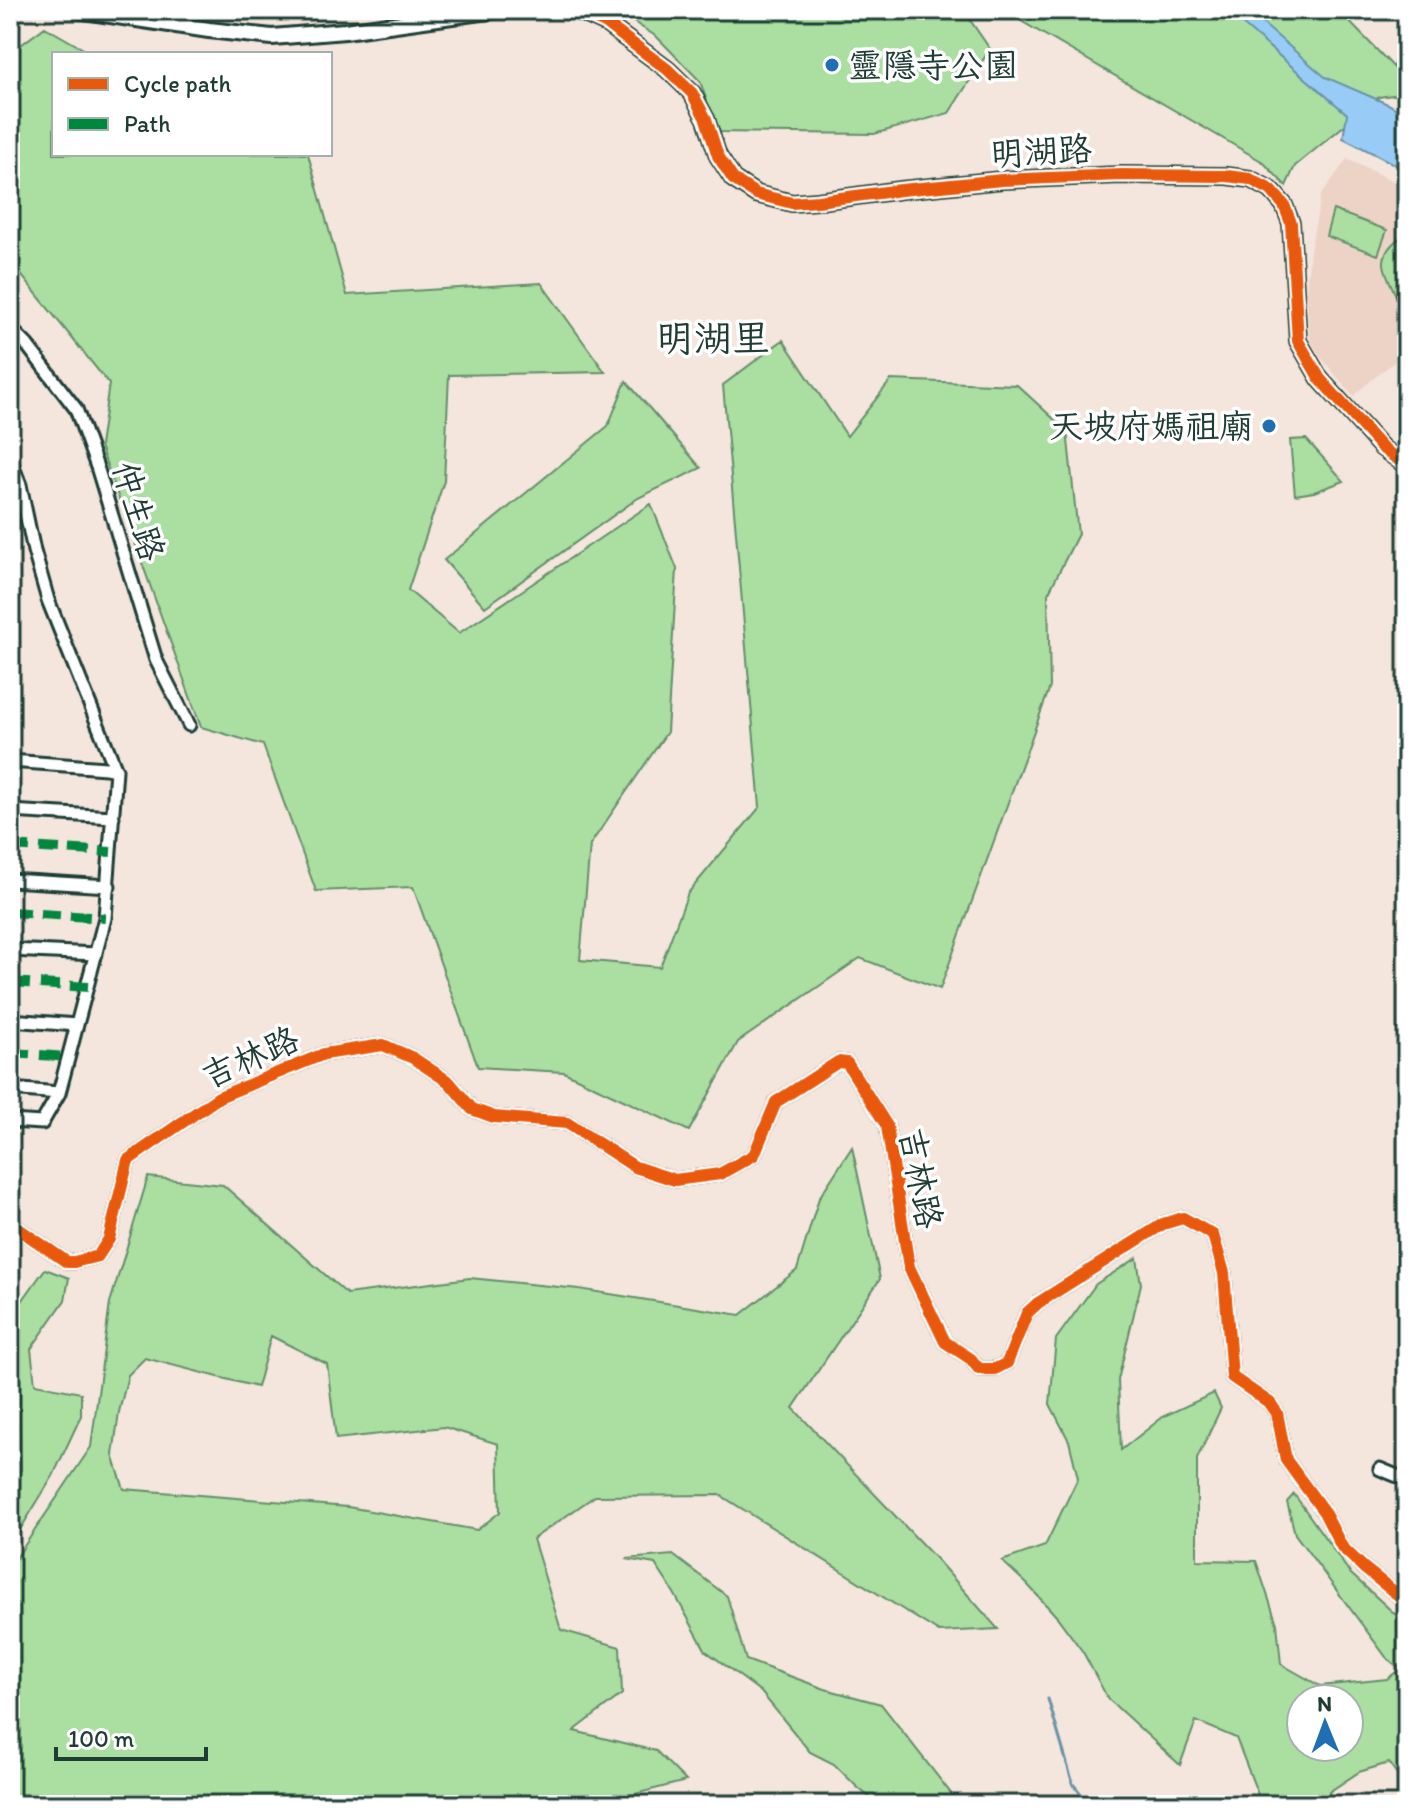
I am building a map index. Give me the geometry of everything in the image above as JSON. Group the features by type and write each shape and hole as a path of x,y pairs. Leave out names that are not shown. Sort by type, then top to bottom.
{"street":[{"path":"78,10 272,37 345,31 494,10"},
{"name":"明湖路","path":"576,10 605,23 667,69 692,93 706,119 718,156 733,179 756,194 792,203 1002,180 1121,175 1227,176 1250,179 1271,190 1284,205 1291,223 1298,341 1320,379 1382,448 1407,466"},
{"name":"仲生路","path":"10,328 27,345 76,409 98,470 156,660 189,725"},
{"path":"10,459 20,485 48,600 116,770 105,918 59,1093 42,1123 10,1121"},
{"path":"10,761 116,770"},
{"path":"10,811 113,817"},
{"path":"10,880 109,886"},
{"path":"10,950 96,954"},
{"path":"10,1020 77,1025"},
{"name":"吉林路","path":"10,1223 67,1262 98,1256 109,1239 128,1160 219,1097 324,1054 383,1045 413,1058 449,1082 472,1109 494,1117 567,1123 635,1167 675,1180 720,1174 754,1155 776,1102 838,1062 847,1063 887,1126 909,1267 945,1342 971,1359 979,1369 995,1369 1007,1363 1027,1313 1038,1303 1163,1224 1183,1218 1213,1235 1224,1273 1232,1377 1270,1403 1277,1413 1286,1460 1324,1512 1342,1547 1407,1602"},
{"path":"10,1089 59,1093"},
{"path":"1380,1469 1407,1480"}],"shaded area":[{"path":"1347,159 1407,188 1407,353 1353,396 1319,355 1310,339 1306,295 1310,251 1321,195"}],"green space":[{"name":"靈隱寺公園","path":"615,10 967,10 970,20 990,49 949,113 874,134 717,132 700,81 657,37"},
{"path":"1002,10 1338,10 1407,81 1407,93 1379,97 1295,166 1286,186 1263,162"},
{"path":"45,27 89,52 52,52 52,156 309,156 347,295 541,283 605,372 449,375 444,481 408,590 459,633 651,504 677,569 667,732 590,845 580,960 660,967 688,893 760,807 723,385 783,340 847,436 891,380 1017,385 1067,431 1078,534 1048,594 1050,687 940,989 860,958 738,1042 689,1131 564,1072 478,1067 413,887 316,891 263,745 201,727 100,446 109,384 10,261 10,53"},
{"path":"1333,210 1387,230 1378,255 1326,236"},
{"path":"1407,235 1407,318 1384,264 1391,246"},
{"path":"626,381 701,468 638,498 485,607 444,560 608,426"},
{"path":"1306,439 1344,481 1295,495 1290,440"},
{"path":"852,1147 880,1279 793,1408 998,1629 939,1632 720,1495 595,1496 533,1539 561,1630 620,1647 622,1694 574,1731 656,1751 686,1781 592,1805 10,1805 10,1567 91,1447 110,1303 148,1177 223,1185 347,1294 470,1278 579,1289 740,1315 797,1270 819,1198","holes":["271,1336 327,1364 336,1439 444,1427 498,1444 500,1512 477,1530 348,1507 124,1489 113,1455 119,1412 128,1375 145,1358 257,1387"]},
{"path":"1137,1258 1141,1284 1118,1380 1121,1450 1164,1416 1214,1393 1221,1408 1197,1459 1197,1560 1256,1561 1277,1624 1281,1664 1315,1683 1285,1683 1285,1763 1365,1763 1365,1683 1349,1683 1387,1679 1400,1669 1386,1657 1295,1534 1287,1502 1294,1494 1350,1573 1407,1625 1407,1788 1389,1763 1359,1772 1329,1792 1333,1805 1262,1805 1236,1738 1196,1721 1180,1765 1108,1699 1083,1652 1057,1617 1002,1561 1045,1546 1078,1478 1069,1441 1050,1404 1056,1339 1096,1284"},
{"path":"45,1269 69,1278 65,1300 31,1349 35,1384 81,1393 81,1416 53,1476 10,1546 10,1476 21,1470 19,1393 10,1380 10,1318"},
{"path":"673,1555 727,1596 746,1660 825,1689 881,1704 960,1805 879,1805 834,1764 810,1752 761,1692 706,1651 655,1564 626,1559"}],"water":[{"path":"1226,10 1247,10 1325,77 1390,105 1407,116 1407,168 1343,138 1347,114"}],"waterway":[{"path":"1048,1699 1073,1784 1090,1805"}],"marked path":[{"path":"10,846 111,852"},
{"path":"10,912 105,918"},
{"path":"10,982 88,987"},
{"path":"10,1053 69,1057"}],"cycle path":[{"path":"576,10 605,23 667,69 692,93 706,119 718,156 733,179 756,194 792,203 1002,180 1121,175 1227,176 1250,179 1271,190 1284,205 1291,223 1298,341 1320,379 1382,448 1407,466"},
{"path":"10,1223 67,1262 98,1256 109,1239 128,1160 219,1097 324,1054 383,1045 413,1058 449,1082 472,1109 494,1117 567,1123 635,1167 675,1180 720,1174 754,1155 776,1102 838,1062 847,1063 887,1126 909,1267 945,1342 971,1359 979,1369 995,1369 1007,1363 1027,1313 1038,1303 1163,1224 1183,1218 1213,1235 1224,1273 1232,1377 1270,1403 1277,1413 1286,1460 1324,1512 1342,1547 1407,1602"}],"place":[{"name":"靈隱寺公園","path":"832,65"},
{"name":"天坡府媽祖廟","path":"1269,426"}],"district":[{"name":"明湖里","path":"713,338"}]}
